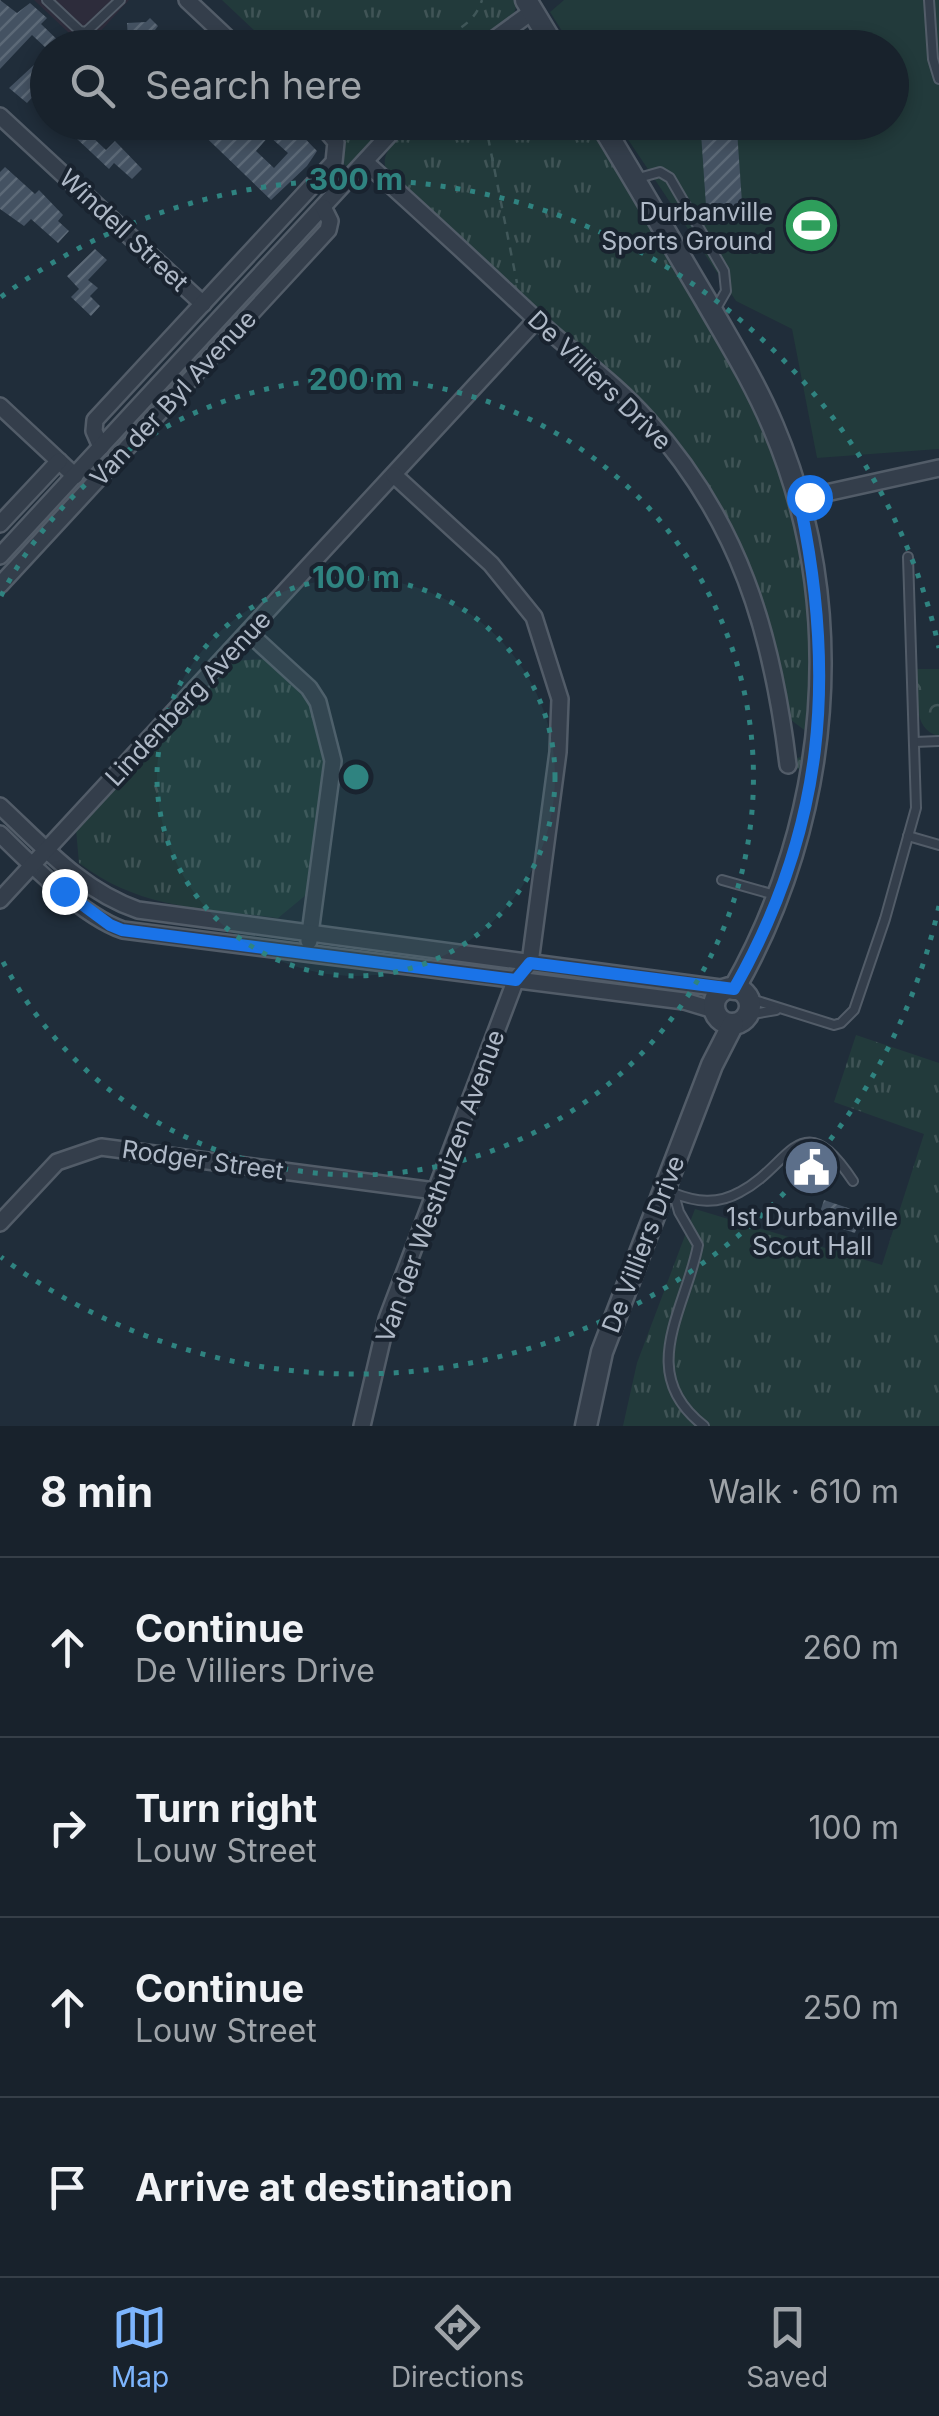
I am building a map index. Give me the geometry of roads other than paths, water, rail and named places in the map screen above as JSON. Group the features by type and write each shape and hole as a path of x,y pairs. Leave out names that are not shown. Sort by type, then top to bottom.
{"street":[{"path":"187,0 219,30"},
{"path":"504,30 535,4 547,30"},
{"name":"Windell Street","path":"0,116 203,304"},
{"name":"Van der Byl Avenue","path":"102,447 94,431 95,420 331,166 337,148 334,140"},
{"name":"Van der Byl Avenue","path":"0,556 385,140"},
{"name":"De Villiers Drive","path":"586,1426 602,1352 669,1192 733,1005 777,896 808,792 820,698 817,590 799,499 764,404 611,140"},
{"name":"De Villiers Drive","path":"365,162 644,416 686,465 716,513 759,612 778,695 788,765"},
{"name":"Van der Byl Avenue","path":"0,584 328,230 330,221 322,208"},
{"name":"Lindenberg Avenue","path":"0,900 537,320"},
{"path":"0,406 75,476"},
{"path":"0,524 59,461"},
{"path":"799,499 939,468"},
{"path":"394,475 491,564 534,617 560,699 558,752 530,963"},
{"path":"249,633 309,688 318,702 333,760 308,953"},
{"path":"0,806 89,885 126,906 530,963 733,1005"},
{"path":"0,834 32,865 122,930 733,1005"},
{"name":"Van der Westhuizen Avenue","path":"362,1426 387,1319 516,980 530,963"},
{"name":"Rodger Street","path":"0,1223 57,1162 101,1147 435,1191"}],"lane":[{"path":"48,0 80,30"},
{"path":"88,30 120,0"},
{"path":"930,0 933,59 939,79"},
{"path":"635,179 660,172 670,178 724,272 726,291 713,314"},
{"path":"733,1005 780,1010 834,1025 854,1010 886,919 917,798 908,557"},
{"path":"916,742 939,742"},
{"path":"908,836 939,845"},
{"path":"722,880 777,896"},
{"path":"733,1005 780,1010"},
{"path":"669,1192 698,1201 732,1196 754,1184 794,1147 808,1143 826,1146 853,1181"},
{"path":"669,1192 698,1244 672,1329 669,1372 678,1399 704,1426"}],"place":[{"name":"Durbanville Sports Ground","path":"812,226"},
{"name":"1st Durbanville Scout Hall","path":"812,1168"}]}
